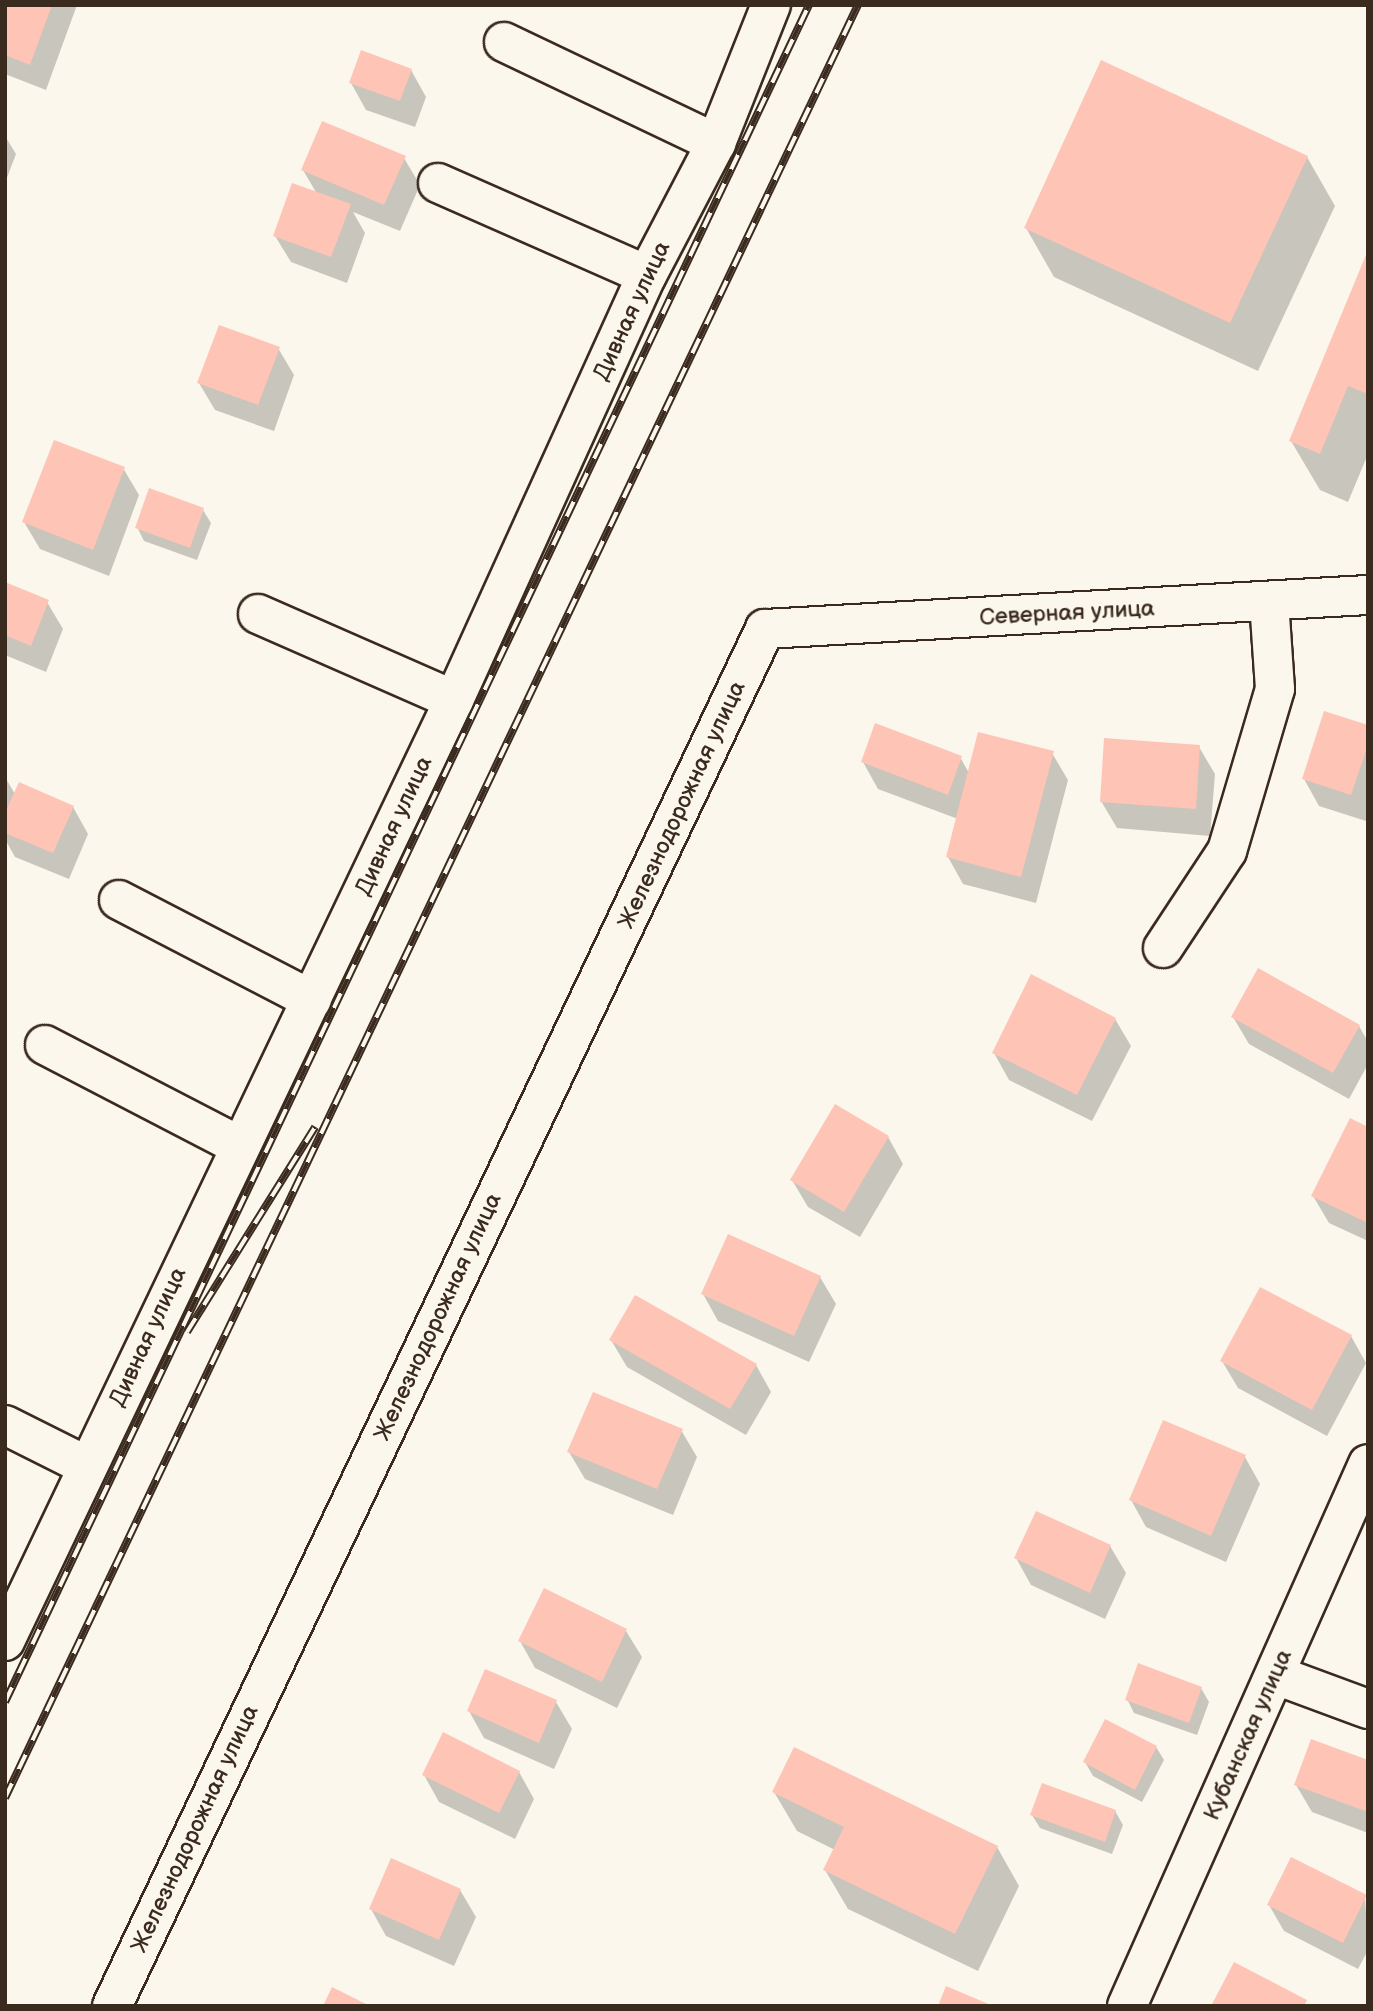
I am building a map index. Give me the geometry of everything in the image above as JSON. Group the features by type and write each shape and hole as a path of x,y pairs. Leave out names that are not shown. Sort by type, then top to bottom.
{"street":[{"name":"Дивная улица","path":"5,1641 238,1145 312,1000 454,700 647,275 716,143 771,5"},
{"path":"504,42 716,143"},
{"path":"439,183 647,275"},
{"name":"Северная улица","path":"765,629 1368,595"},
{"path":"1163,948 1227,851 1275,690 1269,601"},
{"path":"258,614 454,700"},
{"name":"Железнодорожная улица","path":"111,2006 765,629"},
{"path":"119,900 312,1000"},
{"path":"45,1045 238,1145"},
{"path":"5,1425 87,1466"},
{"name":"Кубанская улица","path":"1126,2006 1368,1464"},
{"path":"1276,1675 1368,1709"}],"building":[{"path":"5,5 52,5 30,65 5,55"},
{"path":"361,50 412,69 400,101 349,83"},
{"path":"1101,60 1308,156 1230,323 1024,228"},
{"path":"322,121 406,156 384,205 301,170"},
{"path":"292,183 351,204 331,257 273,236"},
{"path":"1368,250 1368,394 1348,386 1320,454 1289,441"},
{"path":"219,325 280,347 258,405 197,383"},
{"path":"54,440 125,467 93,550 22,522"},
{"path":"149,488 204,508 190,548 135,528"},
{"path":"5,582 49,600 31,646 5,635"},
{"path":"1324,711 1368,725 1368,745 1351,795 1302,779"},
{"path":"875,723 962,756 948,795 861,762"},
{"path":"978,732 1054,751 1021,877 946,857"},
{"path":"1104,738 1200,745 1196,809 1100,802"},
{"path":"19,782 74,806 53,853 5,833 5,813"},
{"path":"1258,968 1360,1025 1333,1073 1231,1017"},
{"path":"1031,974 1116,1018 1077,1095 992,1053"},
{"path":"835,1104 889,1136 844,1212 790,1180"},
{"path":"1350,1118 1368,1127 1368,1223 1311,1196"},
{"path":"728,1234 821,1276 794,1336 701,1294"},
{"path":"1260,1287 1352,1335 1312,1410 1220,1361"},
{"path":"635,1295 757,1364 730,1409 609,1340"},
{"path":"593,1392 683,1429 657,1489 567,1452"},
{"path":"1163,1420 1246,1455 1211,1536 1129,1500"},
{"path":"1036,1511 1111,1545 1090,1593 1014,1558"},
{"path":"544,1588 627,1629 602,1682 518,1641"},
{"path":"1138,1663 1202,1687 1189,1723 1125,1700"},
{"path":"485,1669 557,1700 539,1743 467,1711"},
{"path":"1105,1719 1157,1746 1135,1790 1083,1762"},
{"path":"443,1732 520,1771 499,1813 422,1775"},
{"path":"1311,1739 1368,1760 1368,1812 1294,1785"},
{"path":"794,1747 998,1846 955,1934 823,1870 844,1827 772,1792"},
{"path":"1042,1783 1116,1810 1105,1842 1030,1815"},
{"path":"1291,1857 1367,1895 1343,1943 1267,1905"},
{"path":"391,1858 461,1889 439,1940 369,1909"},
{"path":"1234,1962 1307,2000 1304,2006 1211,2006"},
{"path":"946,1986 993,2006 938,2006"},
{"path":"332,1987 370,2006 323,2006"}],"railway":[{"path":"5,1702 809,5"},
{"path":"5,1798 858,5"},
{"path":"187,1332 315,1127"}]}
